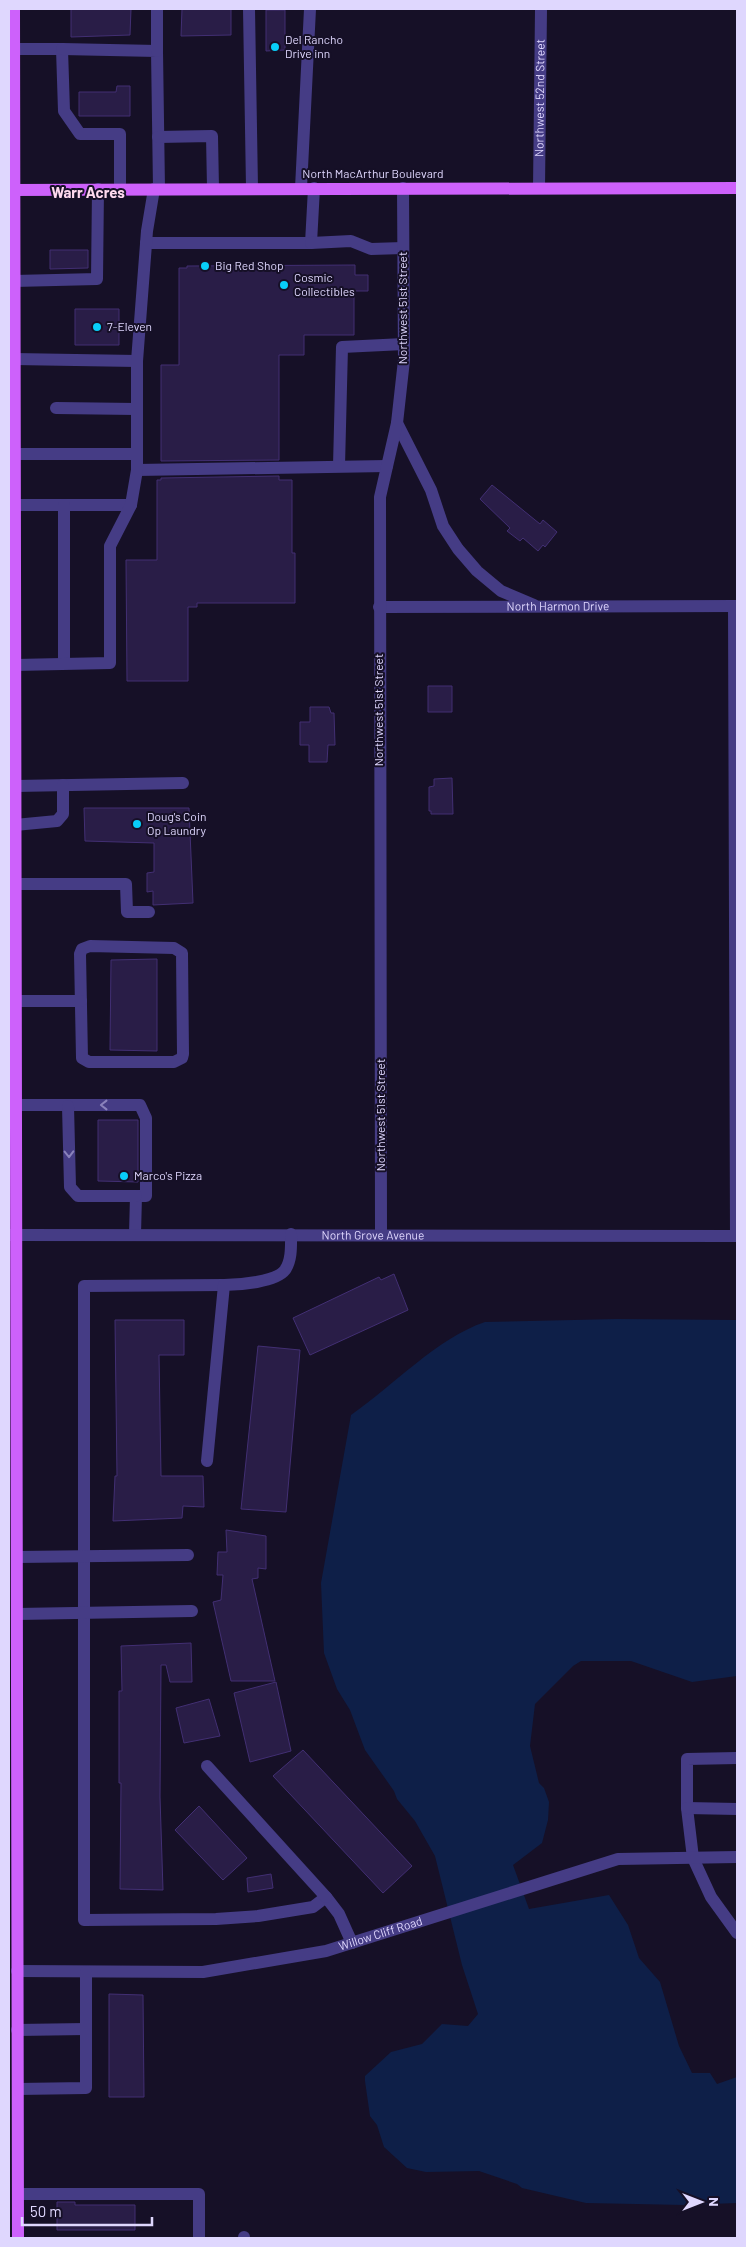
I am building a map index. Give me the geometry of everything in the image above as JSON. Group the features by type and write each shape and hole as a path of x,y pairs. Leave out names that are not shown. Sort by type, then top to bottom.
{"main road":[{"path":"12,16 14,49 11,190 14,281 11,320 15,665 12,708 15,786 15,1001 12,1019 15,1105 12,1234 13,1453 17,1557 13,1758 17,1971 18,2238"},
{"name":"North MacArthur Boulevard","path":"11,190 157,188 737,188"}],"street":[{"path":"15,665 110,663 110,546 131,505 137,470 137,361 146,243 157,188 157,9"},
{"path":"249,9 252,188"},
{"path":"310,9 307,188 311,243"},
{"name":"Northwest 52nd Street","path":"539,188 541,9"},
{"path":"14,49 157,51"},
{"path":"62,49 64,111 80,134 120,134 120,189"},
{"path":"158,137 212,136 213,188"},
{"name":"Northwest 51st Street","path":"381,1236 380,497 397,423 404,344 403,188"},
{"path":"14,281 97,279 98,189"},
{"path":"146,243 311,243 351,241 371,249 403,248"},
{"path":"339,466 342,347 404,344"},
{"path":"12,365 137,361"},
{"path":"56,408 136,409"},
{"path":"397,423 431,490 442,526 458,550 477,571 501,591 539,607"},
{"path":"14,454 136,454"},
{"path":"137,470 387,466"},
{"path":"12,513 64,505 131,505"},
{"path":"64,505 64,664"},
{"path":"736,606 737,1236"},
{"name":"North Harmon Drive","path":"379,607 736,606"},
{"path":"15,786 183,783"},
{"path":"15,825 57,821 63,814 63,785"},
{"path":"15,884 126,884 127,912 150,912"},
{"path":"90,946 174,948 182,953 184,958 184,1054 182,1058 174,1062 89,1062 82,1058 81,1054 81,1001 80,954 82,949 90,946"},
{"path":"15,1001 81,1001"},
{"path":"15,1105 140,1105 146,1118 146,1196 78,1196 70,1187 68,1106"},
{"path":"135,1234 136,1196"},
{"name":"North Grove Avenue","path":"12,1234 737,1236"},
{"path":"291,1234 290,1259 286,1269 281,1274 246,1285 84,1286 84,1920 216,1919 258,1916 314,1907 326,1897"},
{"path":"206,1461 224,1285"},
{"path":"17,1557 188,1555"},
{"path":"17,1614 192,1610"},
{"path":"737,1758 687,1759 687,1808 693,1858 711,1897 737,1933"},
{"path":"206,1766 326,1897 339,1914 352,1943"},
{"path":"687,1808 737,1808"},
{"name":"Willow Cliff Road","path":"17,1971 202,1972 326,1951 618,1859 737,1857"},
{"path":"18,2089 86,2088 86,1972"},
{"path":"17,2030 86,2029"},
{"path":"18,2194 199,2194 199,2238"}],"water":[{"path":"617,1319 737,1320 737,1676 692,1682 631,1661 581,1661 573,1666 535,1704 530,1746 539,1783 544,1788 549,1802 548,1820 542,1843 513,1865 529,1909 609,1895 628,1925 639,1958 660,1982 679,2046 692,2073 710,2073 717,2084 737,2077 737,2203 685,2205 586,2203 522,2188 517,2184 479,2171 426,2172 407,2168 384,2147 377,2125 370,2116 365,2081 365,2076 391,2052 422,2044 442,2024 468,2026 478,2014 462,1965 435,1856 415,1821 397,1799 394,1791 365,1750 350,1710 337,1689 324,1653 321,1583 351,1415 450,1339 467,1329 485,1322"}],"building":[{"path":"71,9 131,9 130,35 71,37"},
{"path":"182,9 231,9 231,35 181,36"},
{"path":"266,10 285,10 285,50 266,51"},
{"path":"117,86 130,86 130,116 79,116 79,92 116,92"},
{"path":"50,250 88,250 88,268 50,269"},
{"path":"355,265 355,275 368,275 368,291 354,291 354,335 304,335 304,355 279,355 279,460 161,461 161,365 179,365 179,268 187,268 187,266"},
{"name":"7-Eleven","path":"75,309 119,309 119,345 75,345"},
{"path":"279,476 279,480 292,480 292,553 295,553 295,603 197,603 197,607 188,607 188,681 127,681 126,560 157,560 157,480 161,480 161,478"},
{"path":"492,485 540,524 543,520 557,532 545,547 543,545 538,551 523,538 520,541 507,531 510,528 480,499"},
{"path":"428,686 452,686 452,712 428,712"},
{"path":"310,707 329,707 331,713 334,713 335,745 328,745 327,762 309,762 309,745 300,745 300,722 310,722"},
{"path":"452,778 453,814 431,814 431,811 429,811 429,787 434,786 434,779"},
{"path":"84,808 189,808 193,903 153,905 153,891 147,892 147,873 154,872 154,843 85,841"},
{"path":"157,959 157,1051 110,1050 111,960"},
{"path":"98,1120 138,1120 138,1182 98,1181"},
{"path":"394,1274 408,1310 310,1355 293,1318 379,1277 381,1280"},
{"path":"115,1320 184,1320 184,1355 159,1355 161,1476 203,1476 204,1507 183,1506 182,1518 113,1521 115,1476 117,1476"},
{"path":"258,1346 300,1350 286,1512 241,1509"},
{"path":"226,1530 266,1536 266,1569 258,1568 258,1578 252,1579 275,1681 231,1681 213,1602 221,1600 223,1575 217,1575 218,1552 227,1552"},
{"path":"191,1643 192,1682 170,1682 166,1665 161,1665 160,1797 163,1890 120,1889 121,1783 119,1783 119,1691 122,1691 121,1646"},
{"path":"276,1682 291,1751 250,1762 234,1693"},
{"path":"209,1699 220,1736 184,1743 176,1708"},
{"path":"303,1750 412,1866 383,1893 273,1776"},
{"path":"199,1806 247,1858 223,1880 175,1830"},
{"path":"271,1874 273,1888 248,1892 247,1878"},
{"path":"109,1994 143,1995 144,2097 109,2097"},
{"path":"57,2202 75,2202 75,2205 135,2205 135,2230 57,2230"}],"place":[{"name":"Del Rancho Drive inn","path":"275,47"},
{"name":"Big Red Shop","path":"205,266"},
{"name":"Cosmic Collectibles","path":"284,285"},
{"name":"7-Eleven","path":"97,327"},
{"name":"Doug's Coin Op Laundry","path":"137,824"},
{"name":"Marco's Pizza","path":"124,1176"}],"district":[{"name":"Warr Acres","path":"88,193"}]}
